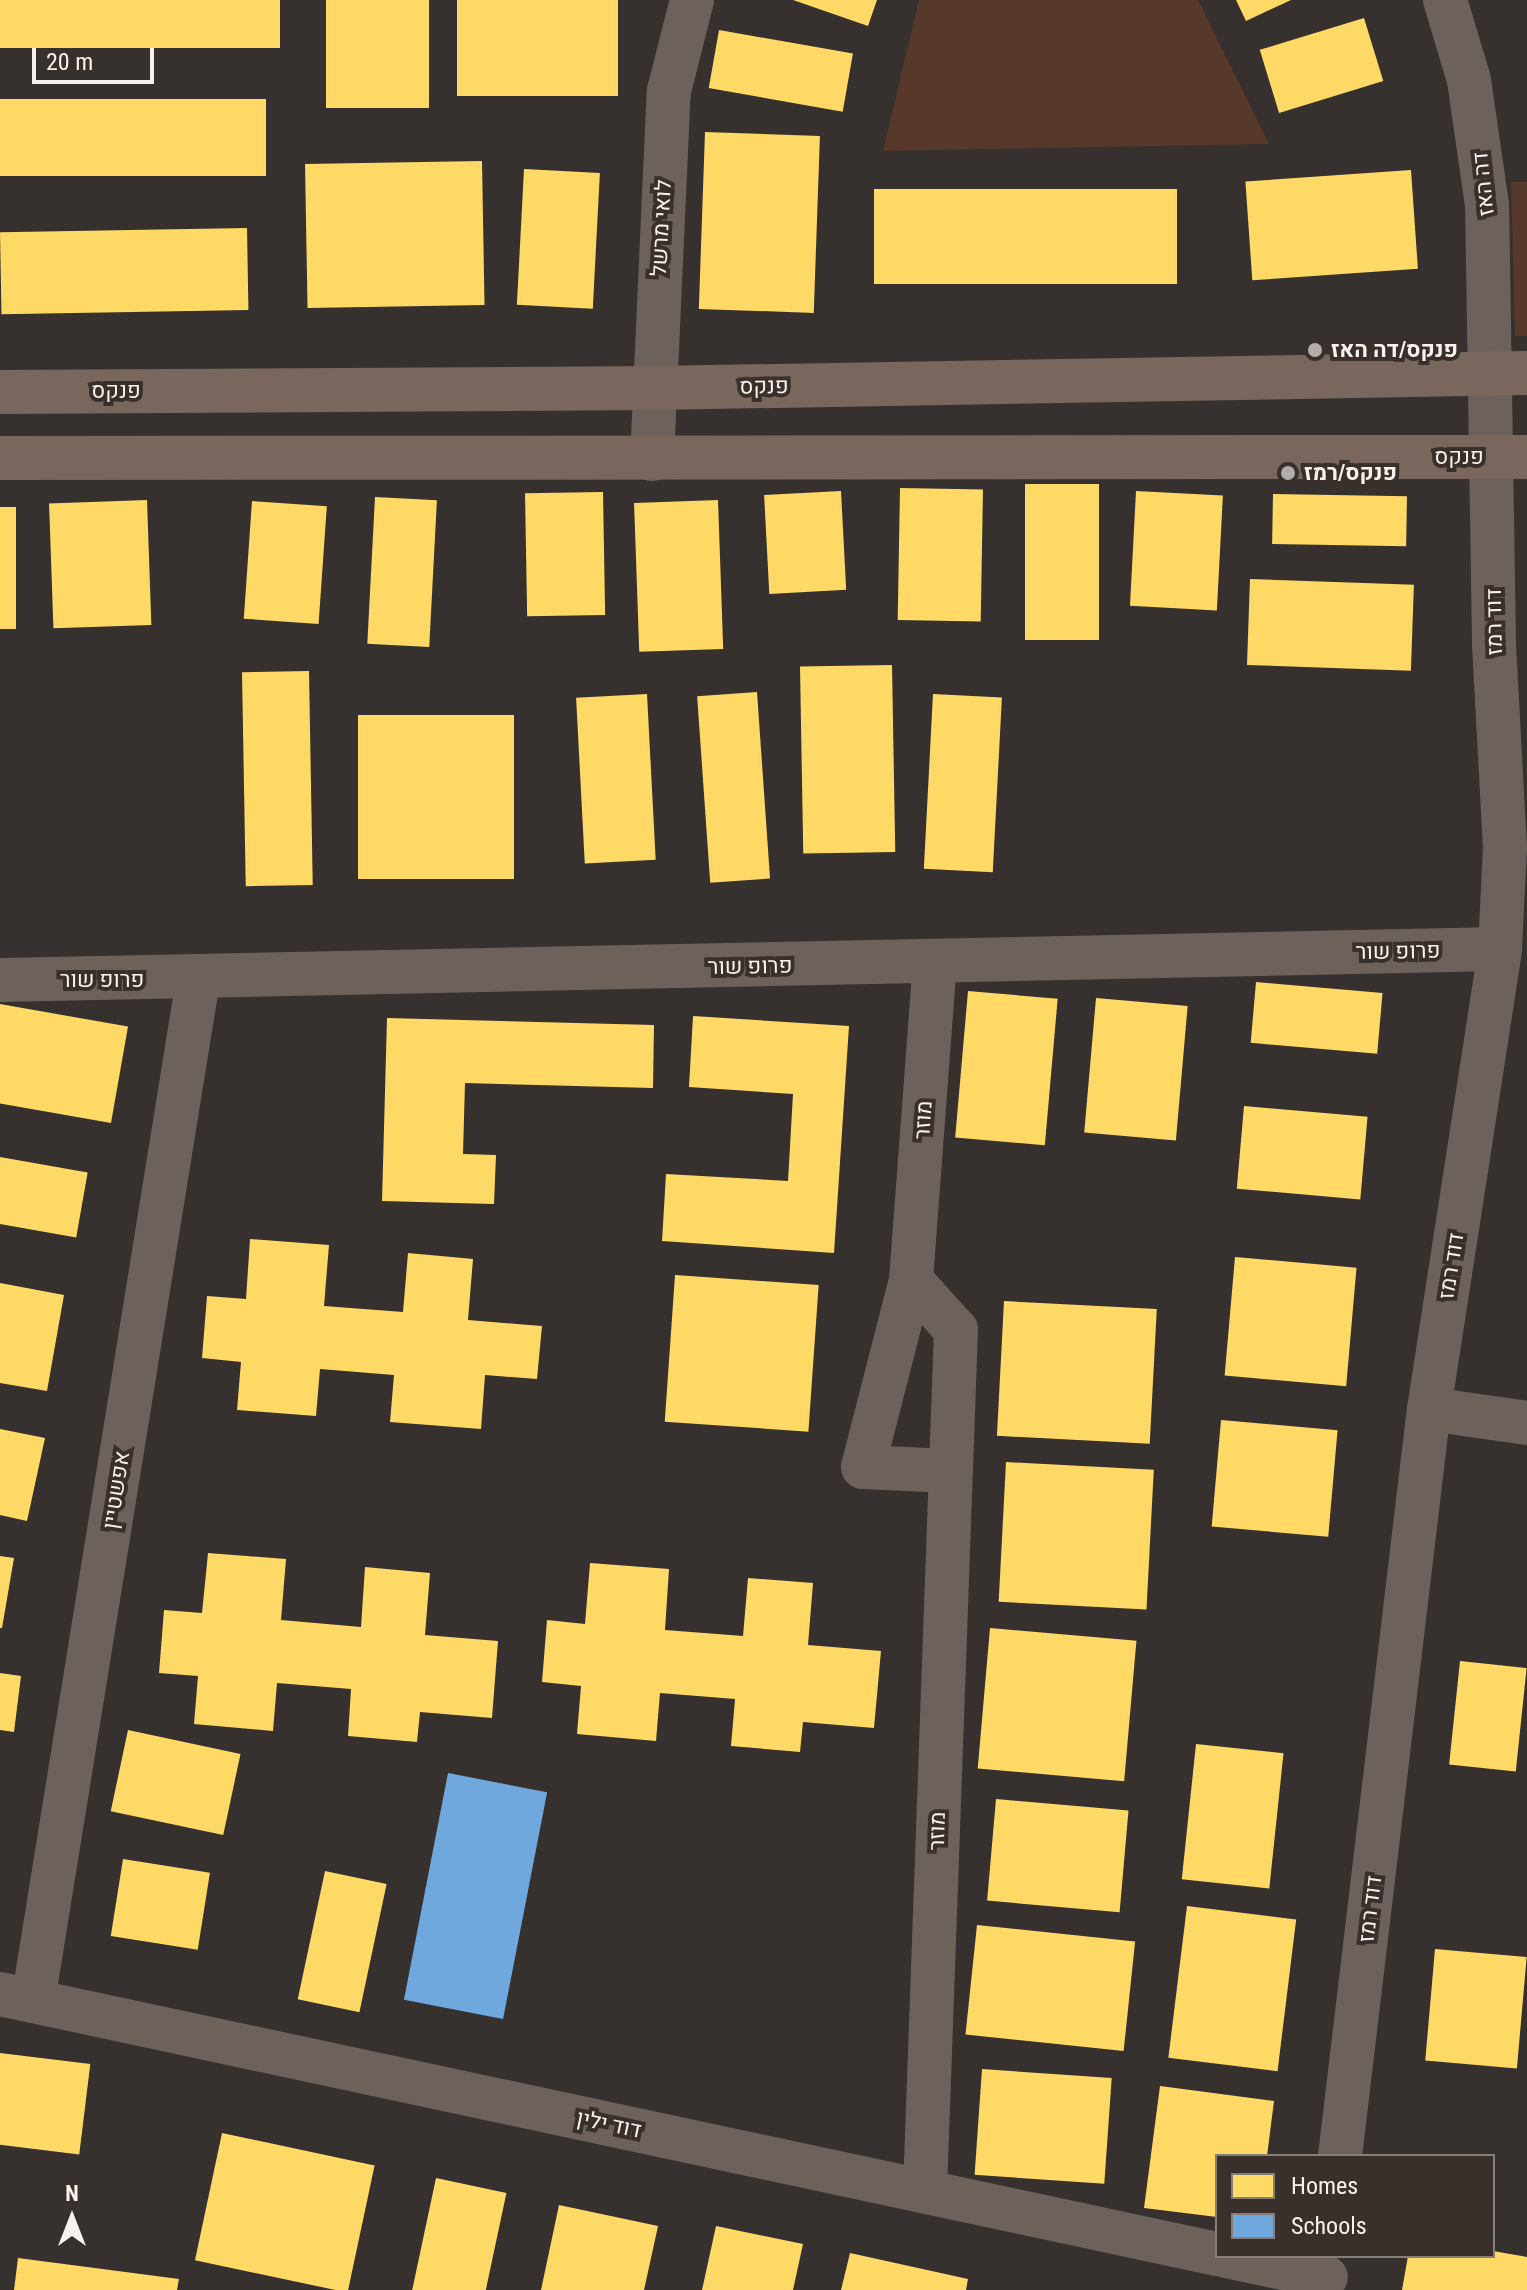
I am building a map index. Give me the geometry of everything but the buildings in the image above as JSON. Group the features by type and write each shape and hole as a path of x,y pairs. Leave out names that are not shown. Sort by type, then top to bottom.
{"main road":[{"name":"פנקס","path":"0,392 654,388 1509,373"},
{"name":"פנקס","path":"0,458 1509,457"}],"street":[{"name":"לואי מרשל","path":"652,459 669,91 692,0"},
{"name":"דה האז","path":"1445,0 1469,80 1509,373"},
{"name":"דוד רמז","path":"1340,2154 1429,1409 1500,949 1505,848 1509,373"},
{"name":"פרופ שור","path":"0,980 198,980 1500,949"},
{"name":"מוזר","path":"935,961 911,1280 863,1467 950,1471"},
{"name":"אפשטיין","path":"17,1997 198,980"},
{"name":"מוזר","path":"911,1280 956,1330 925,2191"},
{"path":"1429,1409 1527,1423"},
{"name":"דוד ילין","path":"17,1997 1215,2254"},
{"path":"1237,2258 1326,2274"}],"shaded area":[{"path":"919,0 1198,0 1269,144 883,151"},
{"path":"1511,182 1527,182 1527,336 1515,336"}],"place":[{"name":"פנקס/דה האז","path":"1315,350"},
{"name":"פנקס/רמז","path":"1288,473"}]}
